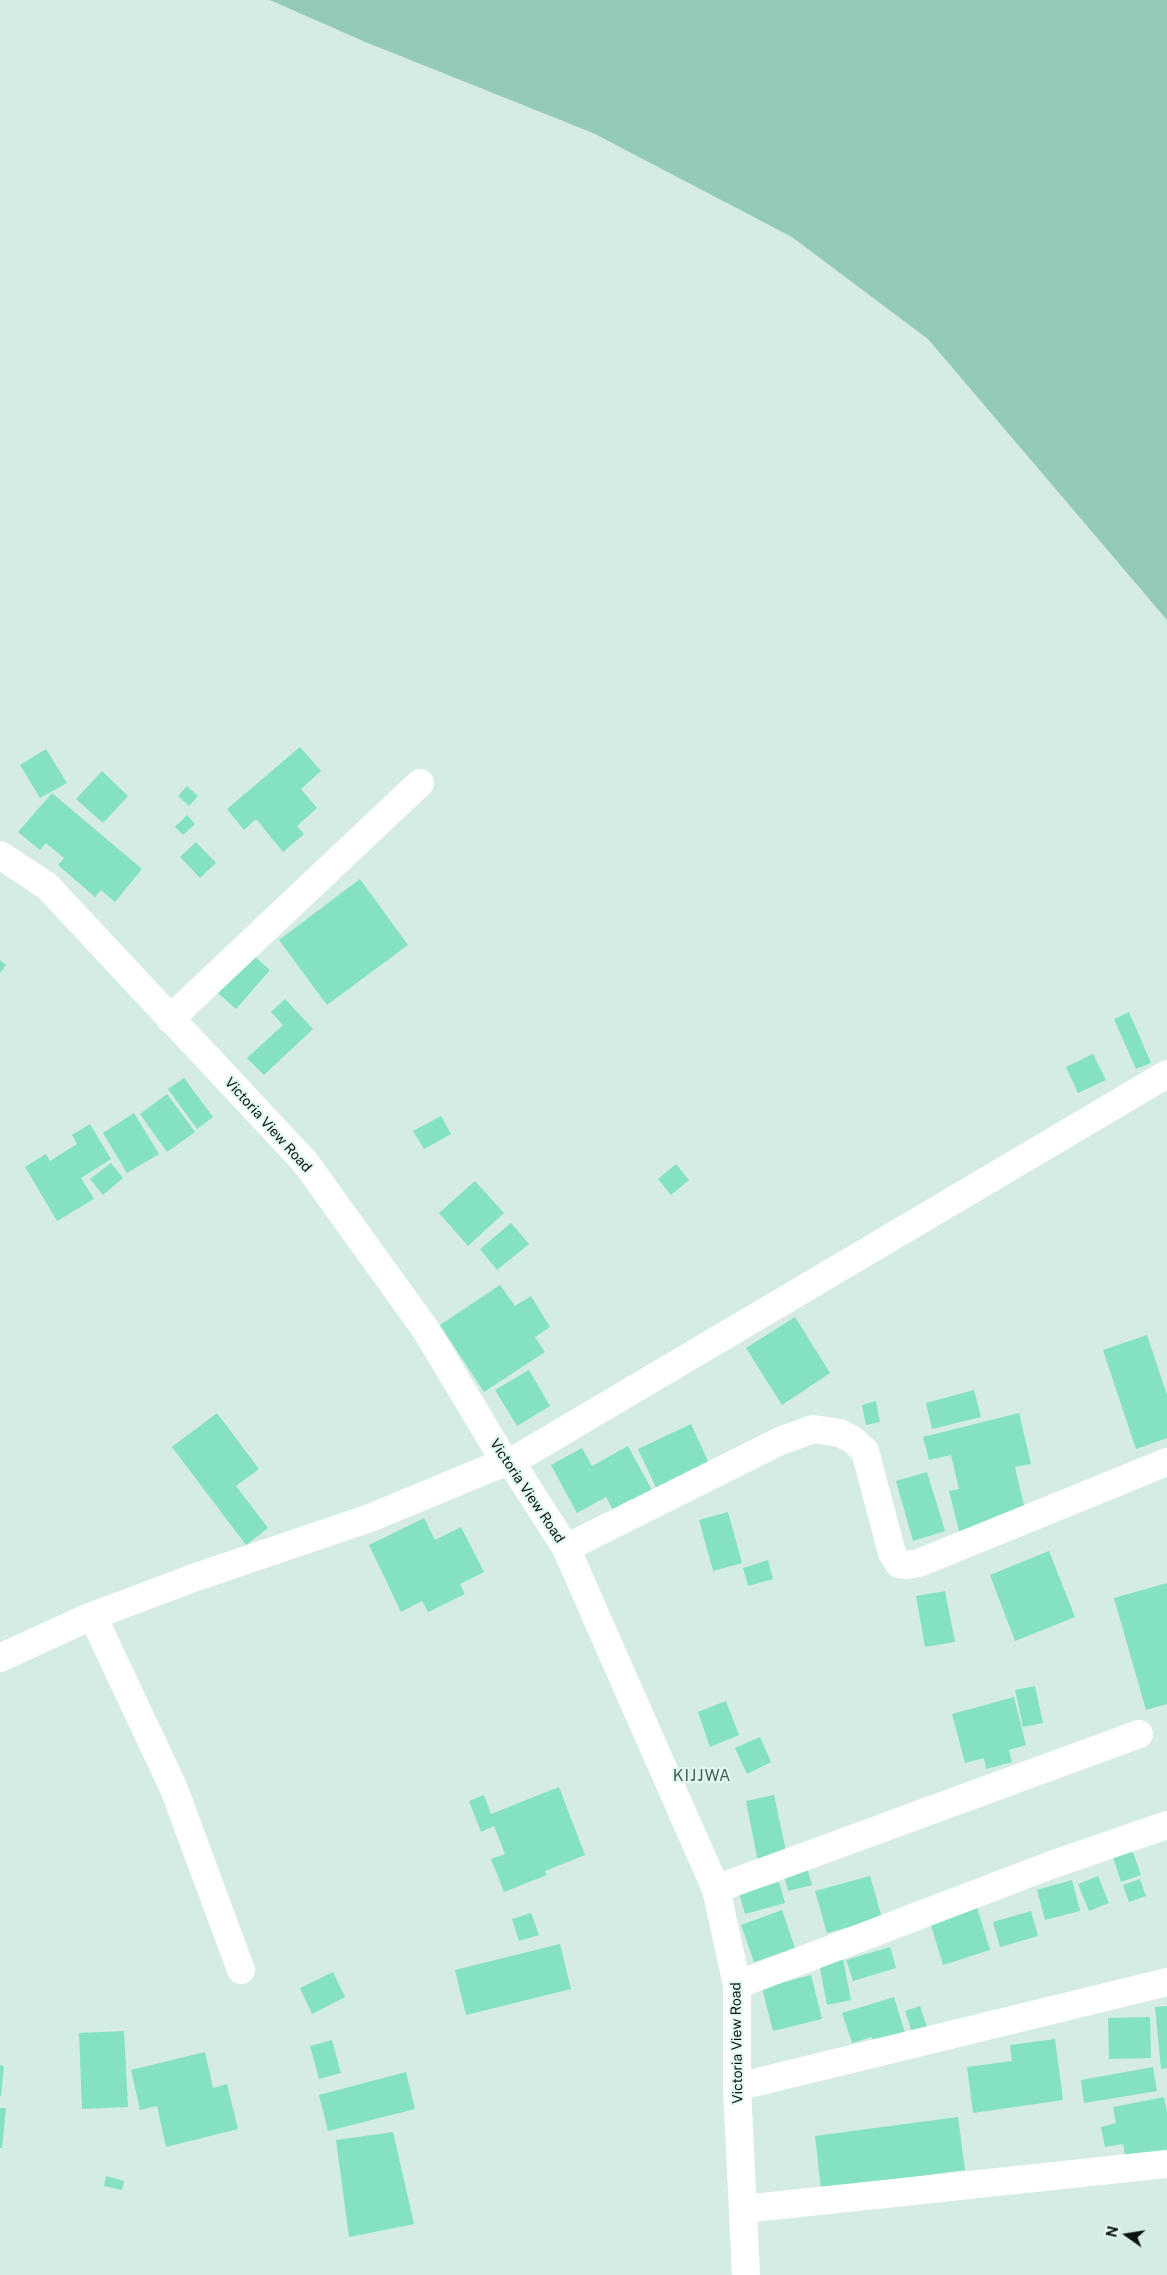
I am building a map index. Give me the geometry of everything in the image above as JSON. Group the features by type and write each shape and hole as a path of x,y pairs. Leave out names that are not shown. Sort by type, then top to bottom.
{"street":[{"path":"170,1019 420,783"},
{"name":"Victoria View Road","path":"0,855 47,886 305,1162 426,1330 508,1462 566,1548 716,1889 737,1985 737,2087 746,2275"},
{"path":"0,1658 87,1618 196,1577 370,1518 508,1462 1167,1074"},
{"path":"566,1548 780,1441 813,1429 840,1433 853,1440 865,1451 892,1553 899,1564 907,1565 919,1563 1167,1462"},
{"path":"87,1618 97,1625 174,1789 241,1970"},
{"path":"716,1889 1139,1734"},
{"path":"737,1985 1051,1865 1167,1825"},
{"path":"737,2087 1167,1982"},
{"path":"744,2209 1167,2164"}],"green space":[{"path":"270,0 1167,0 1167,620 928,339 792,237 593,133 363,41"}],"building":[{"path":"300,747 321,771 301,789 317,808 297,826 304,834 283,852 256,819 244,830 227,809"},
{"path":"46,749 67,783 40,798 20,765"},
{"path":"102,771 128,796 103,823 76,799"},
{"path":"187,786 198,796 189,806 178,796"},
{"path":"52,793 142,869 115,902 101,890 95,897 58,865 64,858 46,843 40,850 18,832"},
{"path":"187,815 195,824 183,835 175,827"},
{"path":"196,842 216,863 200,878 180,857"},
{"path":"360,879 408,945 327,1005 279,940"},
{"path":"253,955 270,970 236,1009 218,993"},
{"path":"0,960 6,965 0,973"},
{"path":"285,999 313,1029 264,1075 247,1058 283,1025 271,1012"},
{"path":"1129,1012 1151,1063 1136,1069 1114,1019"},
{"path":"1093,1054 1106,1080 1078,1093 1066,1067"},
{"path":"184,1078 213,1117 197,1129 168,1089"},
{"path":"167,1094 195,1132 167,1152 140,1114"},
{"path":"134,1113 159,1154 127,1173 103,1133"},
{"path":"441,1116 451,1134 424,1149 413,1131"},
{"path":"90,1124 111,1159 81,1178 94,1199 57,1221 25,1167 46,1154 50,1161 77,1144 72,1135"},
{"path":"111,1163 123,1178 103,1195 90,1179"},
{"path":"676,1164 689,1180 671,1195 658,1179"},
{"path":"475,1181 504,1213 468,1246 439,1213"},
{"path":"511,1223 529,1244 497,1270 480,1249"},
{"path":"500,1285 515,1306 531,1296 550,1327 535,1337 545,1352 484,1392 440,1325"},
{"path":"795,1317 830,1373 782,1405 746,1348"},
{"path":"1147,1335 1167,1395 1167,1438 1136,1449 1103,1350"},
{"path":"529,1370 550,1406 517,1426 495,1390"},
{"path":"974,1390 981,1417 932,1429 926,1403"},
{"path":"876,1401 880,1422 866,1425 862,1405"},
{"path":"217,1413 259,1469 236,1486 268,1528 246,1545 172,1447"},
{"path":"1019,1413 1031,1464 1015,1467 1026,1514 959,1531 949,1491 959,1489 951,1455 929,1460 923,1437"},
{"path":"691,1424 712,1470 659,1494 638,1449"},
{"path":"628,1446 654,1494 634,1505 631,1499 613,1510 606,1497 577,1513 551,1465 582,1448 592,1466"},
{"path":"927,1472 945,1531 913,1541 896,1481"},
{"path":"728,1512 742,1563 713,1571 699,1520"},
{"path":"424,1518 435,1540 461,1527 484,1572 460,1584 465,1594 428,1612 422,1601 401,1612 369,1545"},
{"path":"1049,1551 1075,1617 1015,1641 990,1575"},
{"path":"768,1560 773,1579 748,1586 743,1568"},
{"path":"1167,1583 1167,1704 1146,1710 1114,1598"},
{"path":"945,1591 955,1642 925,1647 916,1596"},
{"path":"1035,1686 1043,1723 1023,1727 1015,1690"},
{"path":"1014,1697 1026,1745 1009,1750 1012,1762 986,1769 984,1758 965,1763 952,1714"},
{"path":"726,1701 739,1735 710,1747 698,1712"},
{"path":"760,1737 771,1762 747,1774 735,1748"},
{"path":"559,1787 585,1855 545,1871 547,1875 504,1892 491,1859 505,1854 494,1826 481,1832 469,1801 484,1795 491,1814"},
{"path":"774,1795 787,1856 758,1862 746,1801"},
{"path":"1131,1847 1141,1875 1121,1882 1112,1854"},
{"path":"806,1864 812,1885 788,1891 783,1871"},
{"path":"870,1876 882,1918 827,1933 815,1891"},
{"path":"1098,1876 1109,1903 1089,1911 1078,1884"},
{"path":"1140,1879 1146,1896 1129,1902 1123,1885"},
{"path":"1072,1880 1080,1911 1045,1920 1037,1890"},
{"path":"779,1882 785,1903 745,1914 739,1894"},
{"path":"977,1907 990,1950 943,1965 930,1922"},
{"path":"782,1910 795,1948 754,1962 741,1925"},
{"path":"1031,1911 1038,1936 1000,1947 993,1922"},
{"path":"531,1913 539,1935 519,1941 512,1919"},
{"path":"560,1944 571,1989 466,2015 455,1970"},
{"path":"890,1947 896,1968 853,1981 846,1960"},
{"path":"842,1954 851,2000 827,2005 818,1958"},
{"path":"333,1972 345,1997 312,2014 300,1988"},
{"path":"811,1975 822,2019 773,2031 762,1988"},
{"path":"894,1997 909,2046 878,2055 872,2037 852,2043 842,2013"},
{"path":"920,2006 932,2043 917,2048 905,2011"},
{"path":"1167,2006 1167,2068 1161,2069 1155,2007"},
{"path":"1150,2017 1151,2058 1109,2059 1108,2018"},
{"path":"124,2031 128,2107 82,2109 79,2033"},
{"path":"1055,2039 1063,2100 973,2113 967,2067 1012,2061 1010,2045"},
{"path":"332,2040 341,2073 319,2079 310,2046"},
{"path":"205,2052 213,2088 227,2084 238,2129 166,2147 157,2106 140,2110 131,2070"},
{"path":"0,2065 4,2066 1,2096 0,2096"},
{"path":"1153,2067 1157,2091 1084,2103 1081,2080"},
{"path":"406,2072 415,2109 328,2131 319,2095"},
{"path":"1164,2097 1167,2112 1167,2154 1126,2161 1123,2144 1105,2147 1101,2127 1116,2123 1113,2107"},
{"path":"0,2108 6,2108 2,2148 0,2148"},
{"path":"958,2117 965,2170 821,2189 815,2136"},
{"path":"393,2132 414,2224 349,2237 336,2140"},
{"path":"106,2176 124,2181 122,2190 104,2186"}],"district":[{"name":"KIJJWA","path":"702,1776"}]}
